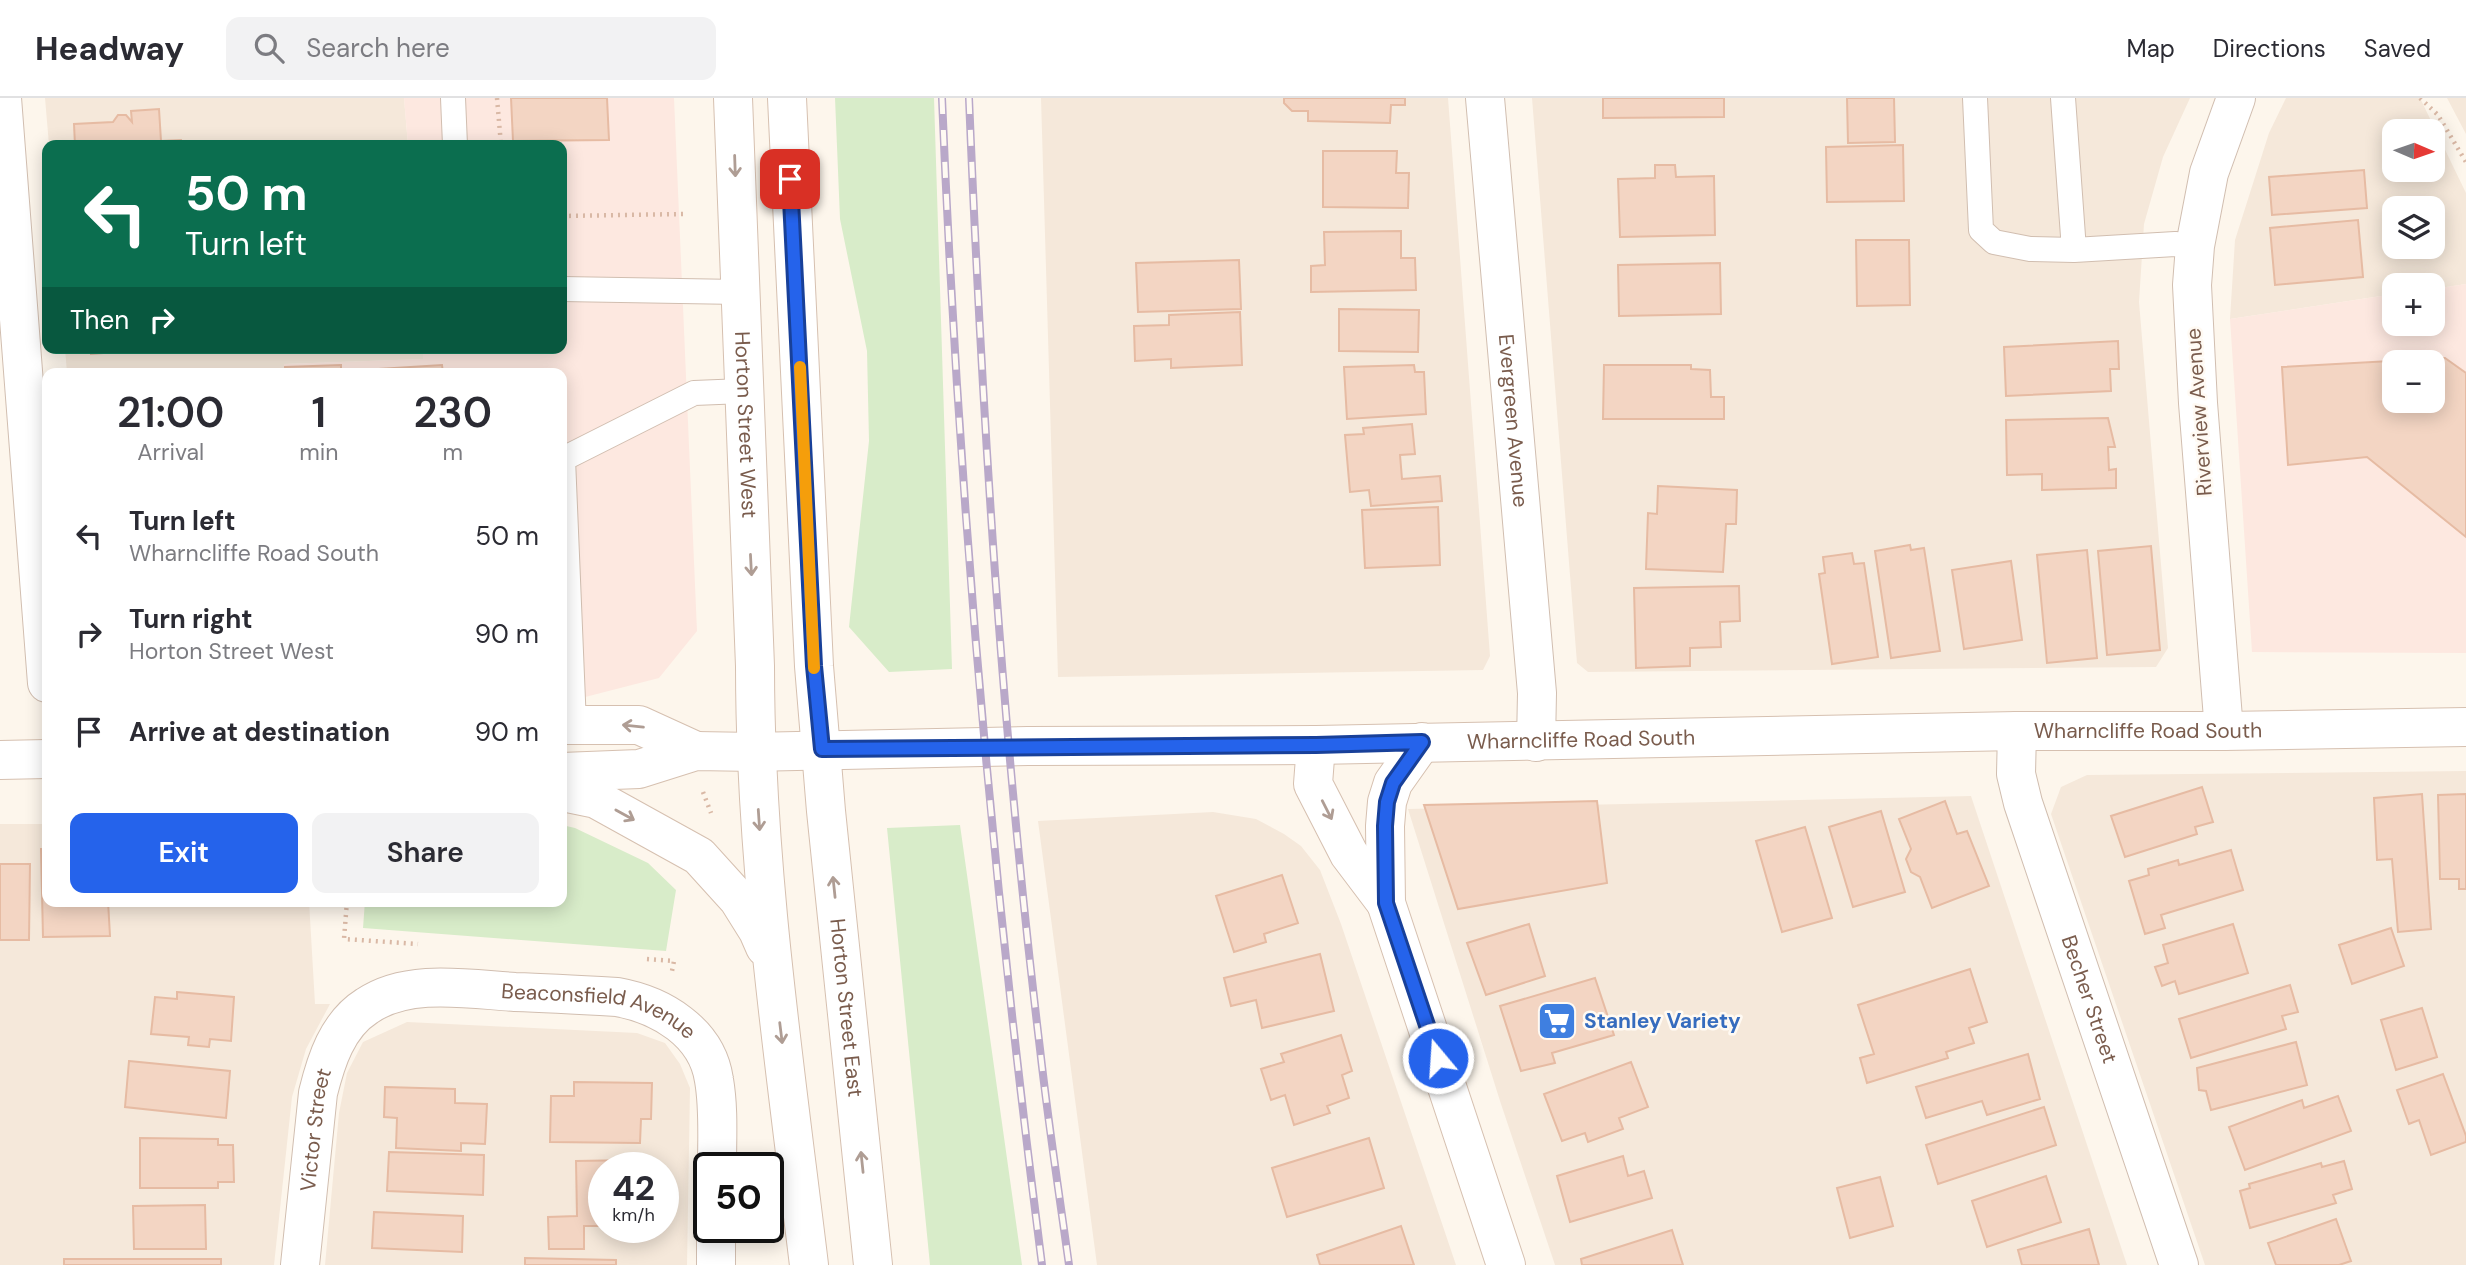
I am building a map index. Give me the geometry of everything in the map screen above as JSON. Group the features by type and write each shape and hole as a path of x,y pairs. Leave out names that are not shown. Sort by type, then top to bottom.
{"main road":[{"path":"2,98 42,619"},
{"name":"Horton Street West","path":"733,98 755,666 755,752"},
{"path":"787,98 814,666 822,749"},
{"name":"Evergreen Avenue","path":"1485,98 1537,693 1536,742"},
{"name":"Riverview Avenue","path":"2224,731 2193,324 2195,246 2210,173 2236,98"},
{"name":"Wharncliffe Road South","path":"568,725 639,725 698,768"},
{"name":"Wharncliffe Road South","path":"567,772 698,768 755,752 822,749 1316,745 2017,731 2466,727"},
{"name":"Becher Street","path":"2017,731 2016,774 2022,803 2179,1265"},
{"path":"1422,742 1393,783 1387,802 1386,903 1506,1265"},
{"path":"1316,745 1313,784 1349,854 1386,903"},
{"name":"Horton Street East","path":"822,749 826,811 873,1265"},
{"path":"755,752 758,818 772,966 809,1265"},
{"path":"0,760 42,759"},
{"path":"567,793 596,799 699,856 737,899 758,931 772,966"},
{"name":"Beaconsfield Avenue","path":"366,1006 386,996 407,991 452,988 617,998 642,1002 685,1028 700,1045 707,1059 714,1077 717,1103 716,1152"},
{"name":"Victor Street","path":"300,1265 318,1093 324,1068 348,1023 366,1006"},
{"path":"716,1243 716,1265"}],"lane":[{"path":"453,98 455,140"},
{"path":"1975,98 1981,230 1994,242 2030,249 2074,250 2175,244 2195,246"},
{"path":"2063,98 2074,250"},
{"path":"567,289 739,292"},
{"path":"567,457 694,393 743,391"},
{"path":"567,672 568,725"}],"path":[{"path":"498,98 501,140"},
{"path":"2420,98 2438,115 2466,162"},
{"path":"567,216 684,214"},
{"path":"698,768 713,821"}],"shaded area":[{"path":"45,98 404,98 408,140 49,140"},
{"path":"404,98 674,98 697,631 659,678 567,702 567,368 284,368 284,364 423,359 423,354 567,354 567,140 408,140"},
{"path":"1041,98 1448,98 1490,656 1483,670 1058,677"},
{"path":"1532,98 2190,98 2163,157 2144,224 2139,302 2168,648 2156,667 1588,672 1577,663"},
{"path":"2286,98 2420,98 2430,119 2382,119 2382,182 2445,182 2445,150 2466,193 2466,284 2445,287 2445,273 2382,273 2382,296 2230,319 2235,240 2269,133"},
{"path":"2447,98 2466,98 2466,134"},
{"path":"2466,284 2466,653 2252,652 2230,319 2382,296 2382,336 2445,336 2445,287"},
{"path":"65,354 424,354 424,359 284,364 284,368 67,368"},
{"path":"2466,771 2466,1265 2205,1265 2051,814 2061,787 2087,775"},
{"path":"1971,796 2127,1265 1555,1265 1408,809"},
{"path":"1213,812 1256,819 1284,834 1301,846 1320,870 1341,924 1456,1265 1097,1265 1038,821"},
{"path":"0,824 42,824 42,907 309,907 315,1004 330,1004 306,1049 292,1097 274,1265 0,1265"},
{"path":"407,1022 637,1033 665,1043 680,1064 690,1088 687,1265 325,1265 339,1113 347,1073 363,1042"}],"green space":[{"path":"835,98 934,98 952,669 889,672 849,627 869,441 867,351 840,219"},
{"path":"960,825 1022,1265 930,1265 887,828"},
{"path":"567,826 648,863 676,890 666,951 363,928 365,907 567,907"}],"building":[{"path":"511,98 607,98 609,140 513,140"},
{"path":"1284,98 1405,98 1405,105 1391,105 1390,123 1308,121 1308,111 1292,111 1284,103"},
{"path":"1603,98 1724,98 1724,117 1603,118"},
{"path":"1847,98 1894,98 1895,142 1848,143"},
{"path":"159,109 161,140 75,140 74,124 113,122 118,115 126,115 132,122 131,111"},
{"path":"1903,145 1904,201 1827,202 1826,147"},
{"path":"1323,151 1397,151 1396,173 1409,173 1408,208 1323,207"},
{"path":"1655,165 1675,165 1676,177 1714,176 1715,235 1620,237 1618,179 1655,178"},
{"path":"2364,170 2367,208 2272,215 2269,177"},
{"path":"2358,220 2363,277 2275,285 2270,228"},
{"path":"1401,231 1401,258 1415,258 1416,290 1311,292 1311,266 1325,265 1324,232"},
{"path":"1856,240 1909,240 1910,305 1857,306"},
{"path":"1239,260 1241,309 1138,312 1136,263"},
{"path":"1720,263 1721,314 1619,316 1618,265"},
{"path":"1339,309 1419,310 1418,352 1339,351"},
{"path":"1240,312 1242,365 1171,368 1171,359 1135,361 1134,326 1169,325 1169,315"},
{"path":"2118,341 2119,369 2110,369 2111,391 2006,396 2004,347"},
{"path":"2445,358 2466,373 2466,537 2367,457 2288,465 2282,367 2382,361 2382,413 2445,413"},
{"path":"341,365 341,368 285,367"},
{"path":"442,365 442,368 395,368"},
{"path":"1414,365 1415,372 1424,372 1426,414 1347,419 1344,367"},
{"path":"1604,365 1691,365 1691,369 1710,370 1711,397 1724,397 1724,419 1603,419"},
{"path":"2108,418 2115,447 2108,447 2109,470 2116,469 2116,488 2042,490 2042,474 2007,475 2006,420"},
{"path":"1412,424 1415,454 1400,455 1402,479 1440,476 1442,501 1371,506 1369,490 1350,492 1345,435 1364,434 1363,428"},
{"path":"1658,486 1737,490 1736,524 1726,524 1723,572 1646,569 1648,513 1657,514"},
{"path":"1438,507 1440,565 1365,568 1362,510"},
{"path":"1910,545 1911,550 1924,548 1940,651 1891,658 1875,551"},
{"path":"2151,546 2160,650 2107,655 2098,551"},
{"path":"2087,550 2097,658 2047,663 2037,555"},
{"path":"1852,553 1854,564 1864,563 1878,657 1832,664 1819,574 1825,573 1823,557"},
{"path":"2011,561 2022,640 1964,649 1952,570"},
{"path":"1739,586 1740,621 1720,622 1721,647 1690,648 1690,666 1636,668 1634,588"},
{"path":"2202,787 2213,822 2195,827 2197,834 2125,857 2111,816"},
{"path":"2422,794 2431,929 2398,932 2392,859 2377,860 2374,798"},
{"path":"2466,794 2466,889 2459,889 2459,879 2440,879 2438,795"},
{"path":"1597,801 1607,883 1458,909 1424,805"},
{"path":"1945,801 1957,834 1967,831 1989,886 1932,908 1920,877 1911,872 1906,859 1911,849 1899,819"},
{"path":"1881,811 1905,892 1853,907 1829,827"},
{"path":"1805,827 1832,918 1782,932 1756,841"},
{"path":"2231,850 2243,890 2161,915 2165,928 2145,934 2129,881 2149,875 2148,869 2178,860 2179,865"},
{"path":"0,864 30,864 29,940 0,940"},
{"path":"1282,875 1298,923 1264,934 1266,942 1234,952 1216,896"},
{"path":"42,907 108,907 110,936 43,937"},
{"path":"1529,924 1545,976 1486,995 1467,943"},
{"path":"2233,924 2248,973 2179,994 2175,981 2162,986 2155,967 2168,963 2163,945"},
{"path":"2391,928 2404,966 2352,984 2339,945"},
{"path":"1320,954 1334,1011 1262,1028 1256,1000 1231,1006 1224,978"},
{"path":"1970,969 1987,1022 1969,1028 1974,1043 1946,1052 1948,1058 1867,1083 1860,1058 1874,1054 1858,1005"},
{"name":"Stanley Variety","path":"1595,978 1614,1035 1552,1053 1555,1063 1521,1071 1500,1006"},
{"path":"2290,985 2298,1012 2282,1016 2286,1029 2191,1058 2179,1019"},
{"path":"177,992 234,997 231,1041 210,1039 209,1047 188,1045 189,1037 151,1034 155,997 177,999"},
{"path":"2422,1008 2437,1057 2396,1070 2381,1020"},
{"path":"1341,1035 1352,1071 1342,1075 1349,1098 1327,1106 1330,1113 1294,1125 1285,1095 1271,1100 1261,1069 1284,1062 1281,1054"},
{"path":"2296,1042 2307,1085 2211,1110 2206,1091 2199,1090 2197,1068"},
{"path":"2028,1054 2040,1099 1987,1115 1982,1101 1926,1118 1916,1087"},
{"path":"129,1061 230,1071 226,1118 125,1107"},
{"path":"1631,1062 1648,1107 1619,1118 1623,1129 1588,1142 1585,1133 1562,1141 1544,1094"},
{"path":"2443,1074 2466,1142 2431,1155 2419,1120 2409,1124 2397,1090"},
{"path":"574,1082 652,1083 651,1119 641,1119 640,1143 550,1142 551,1096 574,1096"},
{"path":"385,1087 455,1089 455,1103 487,1104 485,1144 461,1143 461,1151 396,1148 397,1118 384,1117"},
{"path":"2338,1096 2351,1131 2245,1170 2229,1127 2302,1100 2304,1108"},
{"path":"2044,1107 2056,1145 1938,1184 1926,1145"},
{"path":"140,1138 218,1139 218,1145 233,1145 234,1182 218,1182 218,1188 140,1188"},
{"path":"1369,1138 1384,1188 1287,1217 1272,1168"},
{"path":"389,1152 484,1155 483,1195 387,1191"},
{"path":"1623,1156 1628,1176 1644,1171 1652,1198 1570,1222 1557,1176"},
{"path":"576,1161 588,1161 588,1226 584,1226 584,1249 549,1249 548,1217 577,1216"},
{"path":"2344,1161 2352,1189 2333,1195 2336,1203 2250,1228 2240,1191 2250,1188 2249,1184 2321,1163 2322,1167"},
{"path":"2046,1176 2061,1222 1987,1247 1972,1201"},
{"path":"1880,1177 1893,1226 1850,1238 1837,1188"},
{"path":"205,1205 206,1249 134,1249 133,1206"},
{"path":"374,1212 463,1216 462,1252 372,1248"},
{"path":"2336,1219 2351,1261 2339,1265 2276,1265 2268,1243"},
{"path":"1401,1226 1414,1265 1320,1265 1317,1255"},
{"path":"2089,1229 2099,1265 2022,1265 2018,1250"},
{"path":"1672,1230 1683,1265 1582,1265 1581,1259"},
{"path":"525,1258 616,1260 616,1265 525,1265"},
{"path":"64,1259 221,1259 221,1265 64,1265"}],"railway":[{"path":"942,98 957,391 979,683 1008,974 1042,1265"},
{"path":"969,98 980,336 1004,693 1046,1103 1069,1265"}],"slow traffic":[{"path":"800,367 814,668"}],"place":[{"name":"Stanley Variety","path":"1557,1021"}],"route":[{"path":"790,179 814,666 822,749 1422,742 1393,783 1387,802 1386,903 1438,1058"}]}
